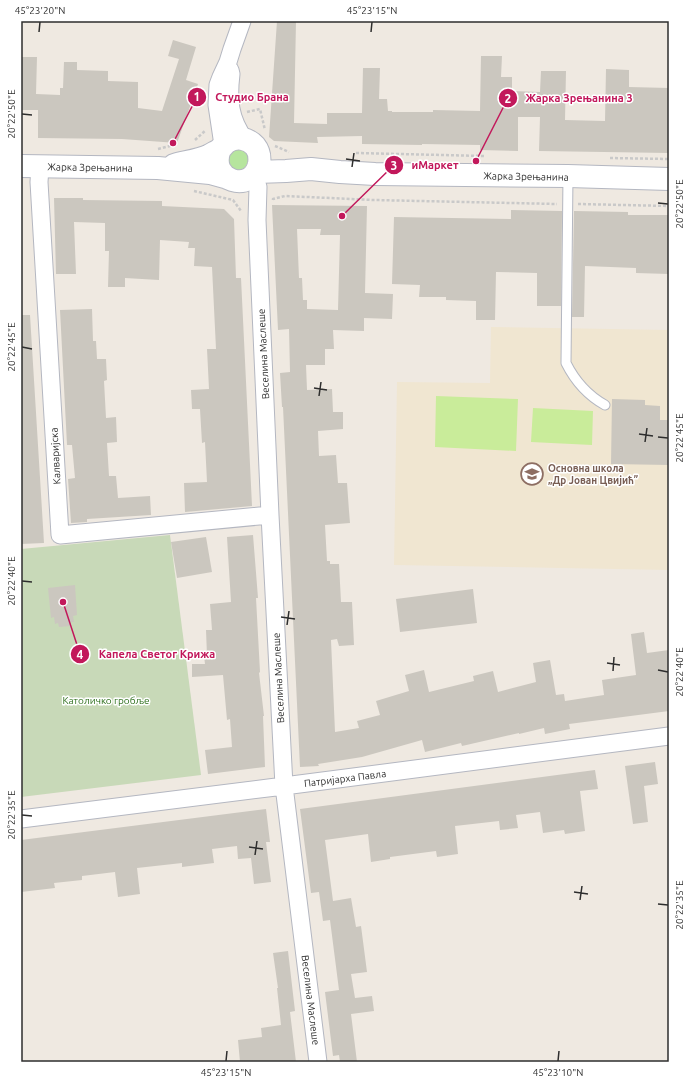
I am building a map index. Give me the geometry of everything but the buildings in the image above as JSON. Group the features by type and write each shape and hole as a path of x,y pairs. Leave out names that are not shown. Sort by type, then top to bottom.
{"main road":[{"name":"Жарка Зрењанина","path":"30,167 208,156 233,139 259,141 263,150 311,169"},
{"path":"222,147 218,155 217,162 222,174 244,176 260,161 257,150 259,141"},
{"name":"Жарка Зрењанина","path":"156,159 210,173 244,176 311,169 375,174 568,176 669,179"}],"street":[{"path":"222,147 231,74 228,62 242,21"},
{"path":"225,117 239,132 259,141"},
{"name":"Калваријска","path":"30,167 40,190 60,535 270,515"},
{"name":"Веселина Маслеше","path":"244,176 248,199 257,220 284,786 318,1062"},
{"name":"Патријарха Павла","path":"21,819 669,736"}],"lane":[{"path":"568,176 566,363 572,376 582,388 604,405"}],"path":[{"path":"188,142 195,140 225,117 260,109 259,141 289,152"},
{"path":"156,159 175,145"},
{"path":"352,153 487,156"},
{"path":"606,158 669,159"},
{"path":"193,191 233,200 243,213 257,220 265,216 273,199 285,196 374,200 669,206"}],"shaded area":[{"name":"Основна школа „Др Јован Цвијић”","path":"491,327 669,330 669,570 394,565 397,382 490,383"}],"green space":[{"path":"232,149 243,149 247,154 248,162 245,167 240,170 236,170 228,165 227,155"},
{"path":"436,396 518,399 516,451 435,447"},
{"path":"533,408 593,411 592,445 531,442"},
{"name":"Католичко гробље","path":"170,535 201,775 21,797 21,549"}],"place":[{"name":"Студио Брана","path":"173,143"},
{"name":"Жарка Зрењанина 3","path":"476,161"},
{"name":"иМаркет","path":"342,216"},
{"name":"Основна школа „Др Јован Цвијић”","path":"532,474"},
{"name":"Капела Светог Крижа","path":"63,602"}]}
